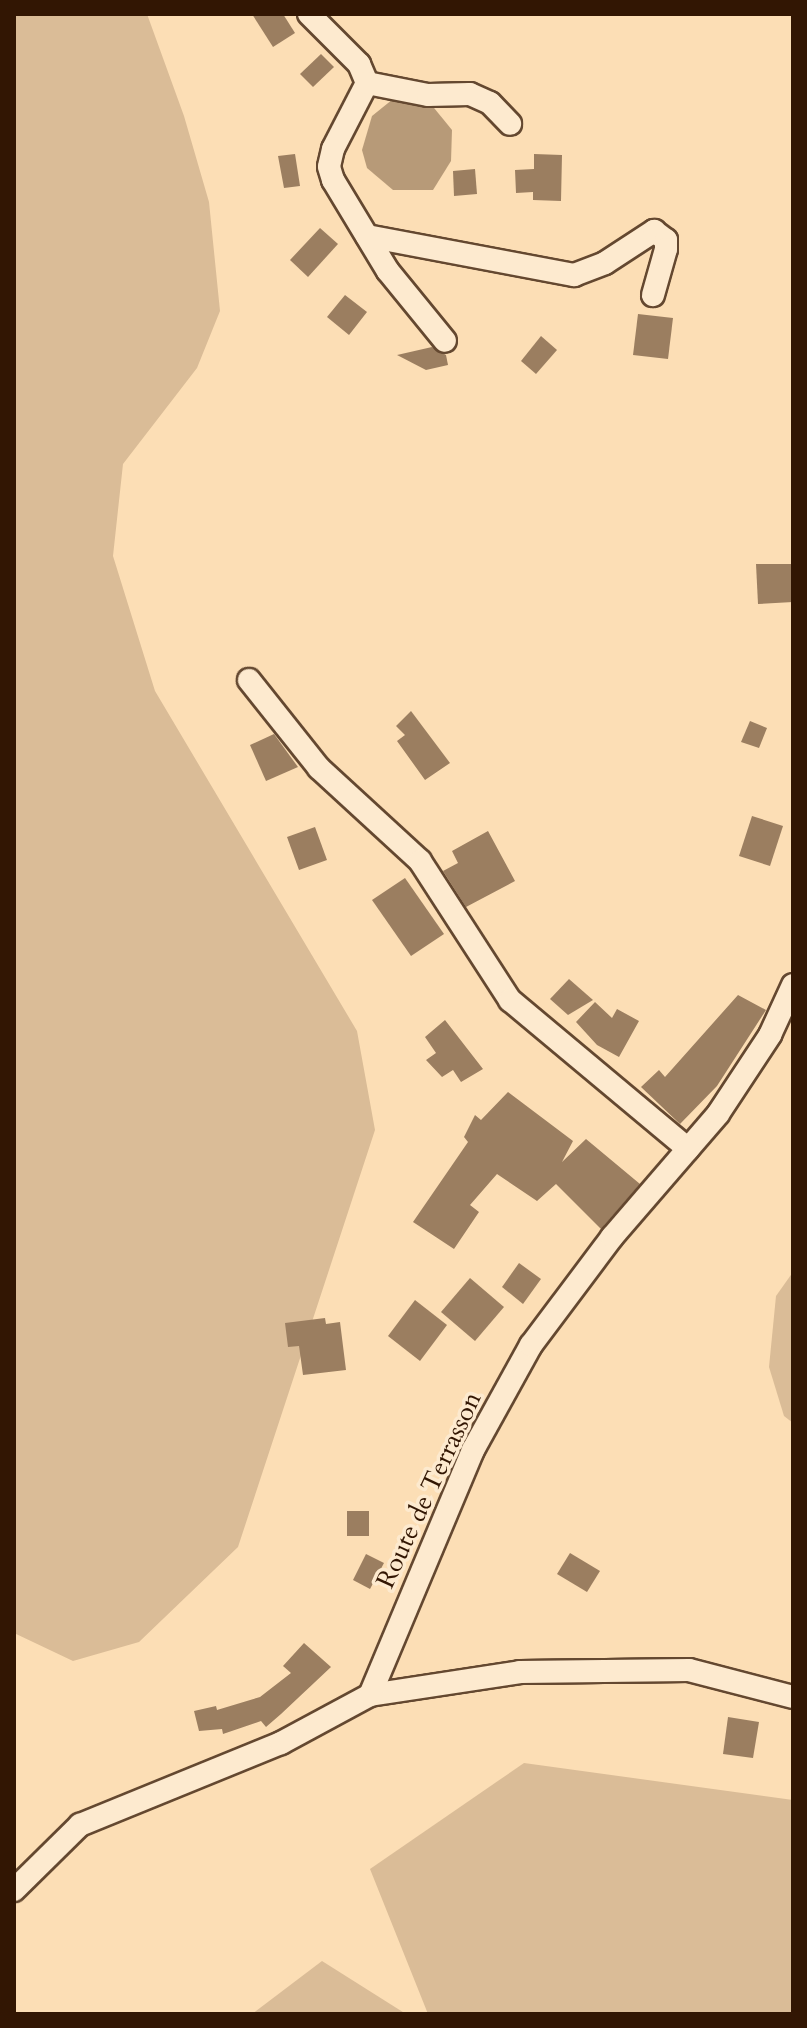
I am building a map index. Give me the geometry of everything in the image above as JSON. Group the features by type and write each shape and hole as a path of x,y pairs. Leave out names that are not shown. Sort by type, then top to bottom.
{"street":[{"path":"309,14 359,64 367,83 329,167 367,236 445,341"},
{"path":"367,83 428,95 470,94 490,103 510,124"},
{"path":"367,236 574,275 605,263 654,231 666,240 666,249 653,295"},
{"path":"249,680 319,768 420,861 510,1000 688,1149"},
{"name":"Route de Terrasson","path":"370,1695 447,1506 531,1345 718,1114 770,1035 792,994"},
{"path":"770,1035 793,1035"},
{"path":"14,1890 80,1825 281,1743 370,1695 520,1672 689,1670 793,1697"}],"shaded area":[{"path":"14,14 147,14 184,116 209,202 220,311 197,368 123,464 113,556 155,691 357,1031 375,1130 238,1547 139,1642 73,1661 14,1633"},
{"path":"398,95 430,103 452,130 451,161 433,190 393,190 367,168 362,150 372,116"},
{"path":"793,1272 793,1423 784,1416 769,1367 776,1296"},
{"path":"524,1763 793,1800 793,2014 428,2014 370,1869"},
{"path":"322,1961 406,2014 252,2014"}],"building":[{"path":"252,14 283,14 295,33 273,47"},
{"path":"321,54 334,67 313,87 300,74"},
{"path":"295,154 300,186 284,188 278,156"},
{"path":"534,154 562,155 561,201 533,200 533,192 516,193 515,170 534,169"},
{"path":"475,169 477,194 454,196 453,171"},
{"path":"320,228 338,244 308,277 290,260"},
{"path":"345,295 367,312 349,335 327,317"},
{"path":"638,314 673,318 668,359 633,355"},
{"path":"541,336 557,350 536,374 521,361"},
{"path":"432,347 446,355 448,365 426,370 397,355"},
{"path":"756,564 791,564 793,602 758,604"},
{"path":"411,711 450,763 425,780 397,741 405,735 396,726"},
{"path":"750,721 767,728 759,748 741,742"},
{"path":"274,734 298,767 266,781 250,745"},
{"path":"752,816 783,826 770,866 739,856"},
{"path":"315,827 327,860 299,870 287,837"},
{"path":"488,831 515,881 466,907 443,871 458,863 452,851"},
{"path":"405,878 444,934 411,956 372,900"},
{"path":"569,979 593,1000 568,1015 550,999"},
{"path":"738,995 766,1010 717,1086 680,1124 641,1087 659,1070 665,1077"},
{"path":"595,1002 612,1018 617,1009 639,1021 619,1057 597,1045 576,1022"},
{"path":"445,1020 483,1069 461,1082 453,1070 442,1077 426,1060 436,1053 425,1037"},
{"path":"508,1092 573,1141 562,1162 586,1139 640,1184 601,1229 556,1184 537,1201 497,1174 470,1205 479,1212 454,1249 413,1222 468,1142 464,1137 475,1115 481,1120"},
{"path":"519,1263 541,1279 523,1304 502,1287"},
{"path":"470,1278 504,1307 475,1341 441,1312"},
{"path":"415,1300 447,1325 420,1361 388,1336"},
{"path":"325,1318 326,1324 340,1322 346,1370 303,1375 299,1346 288,1347 285,1323"},
{"path":"347,1511 369,1511 369,1536 347,1536"},
{"path":"570,1553 600,1571 587,1592 557,1574"},
{"path":"366,1554 384,1563 370,1589 353,1580"},
{"path":"304,1643 331,1667 266,1727 261,1721 223,1734 222,1729 199,1731 194,1711 216,1706 217,1710 260,1697 291,1673 283,1666"},
{"path":"728,1717 759,1722 753,1758 723,1754"}]}
